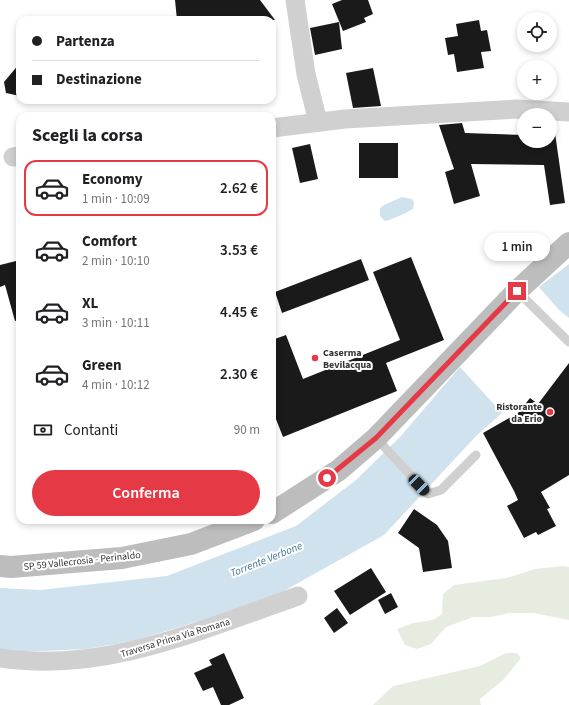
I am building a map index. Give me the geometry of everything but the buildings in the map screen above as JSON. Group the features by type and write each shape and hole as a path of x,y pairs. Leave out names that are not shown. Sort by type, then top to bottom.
{"main road":[{"path":"276,510 379,443 517,291 569,243"},
{"name":"SP 59 Vallecrosia - Perinaldo","path":"0,566 11,567 122,558 191,544 244,524"}],"street":[{"path":"295,0 306,74 318,122"},
{"path":"276,127 318,122 517,109 569,112"},
{"name":"Traversa Prima Via Romana","path":"0,658 18,661 68,661 98,658 135,651 298,596"}],"lane":[{"path":"517,291 569,342"},
{"path":"379,443 428,494 441,490 476,455"}],"shaded area":[{"path":"563,566 569,567 569,620 534,613 509,613 491,617 473,617 446,627 431,644 417,649 405,645 397,629 413,623 433,620 442,614 443,594 454,585 506,578 535,569"},
{"path":"506,653 517,653 521,658 503,680 480,699 481,705 373,705 393,686 480,666"}],"water":[{"path":"402,197 412,199 414,202 413,209 385,221 380,216 380,209 382,206"},
{"path":"569,264 569,318 560,311 539,287"},
{"name":"Torrente Verbone","path":"460,367 502,413 477,435 384,535 282,592 206,619 133,641 86,649 21,652 0,649 0,588 40,590 167,576 296,526 356,480 400,437"}],"place":[{"name":"Caserma Bevilacqua","path":"315,358"},
{"name":"Ristorante da Erio","path":"550,412"}],"route":[{"path":"327,478 339,470 376,438 517,291"}]}
